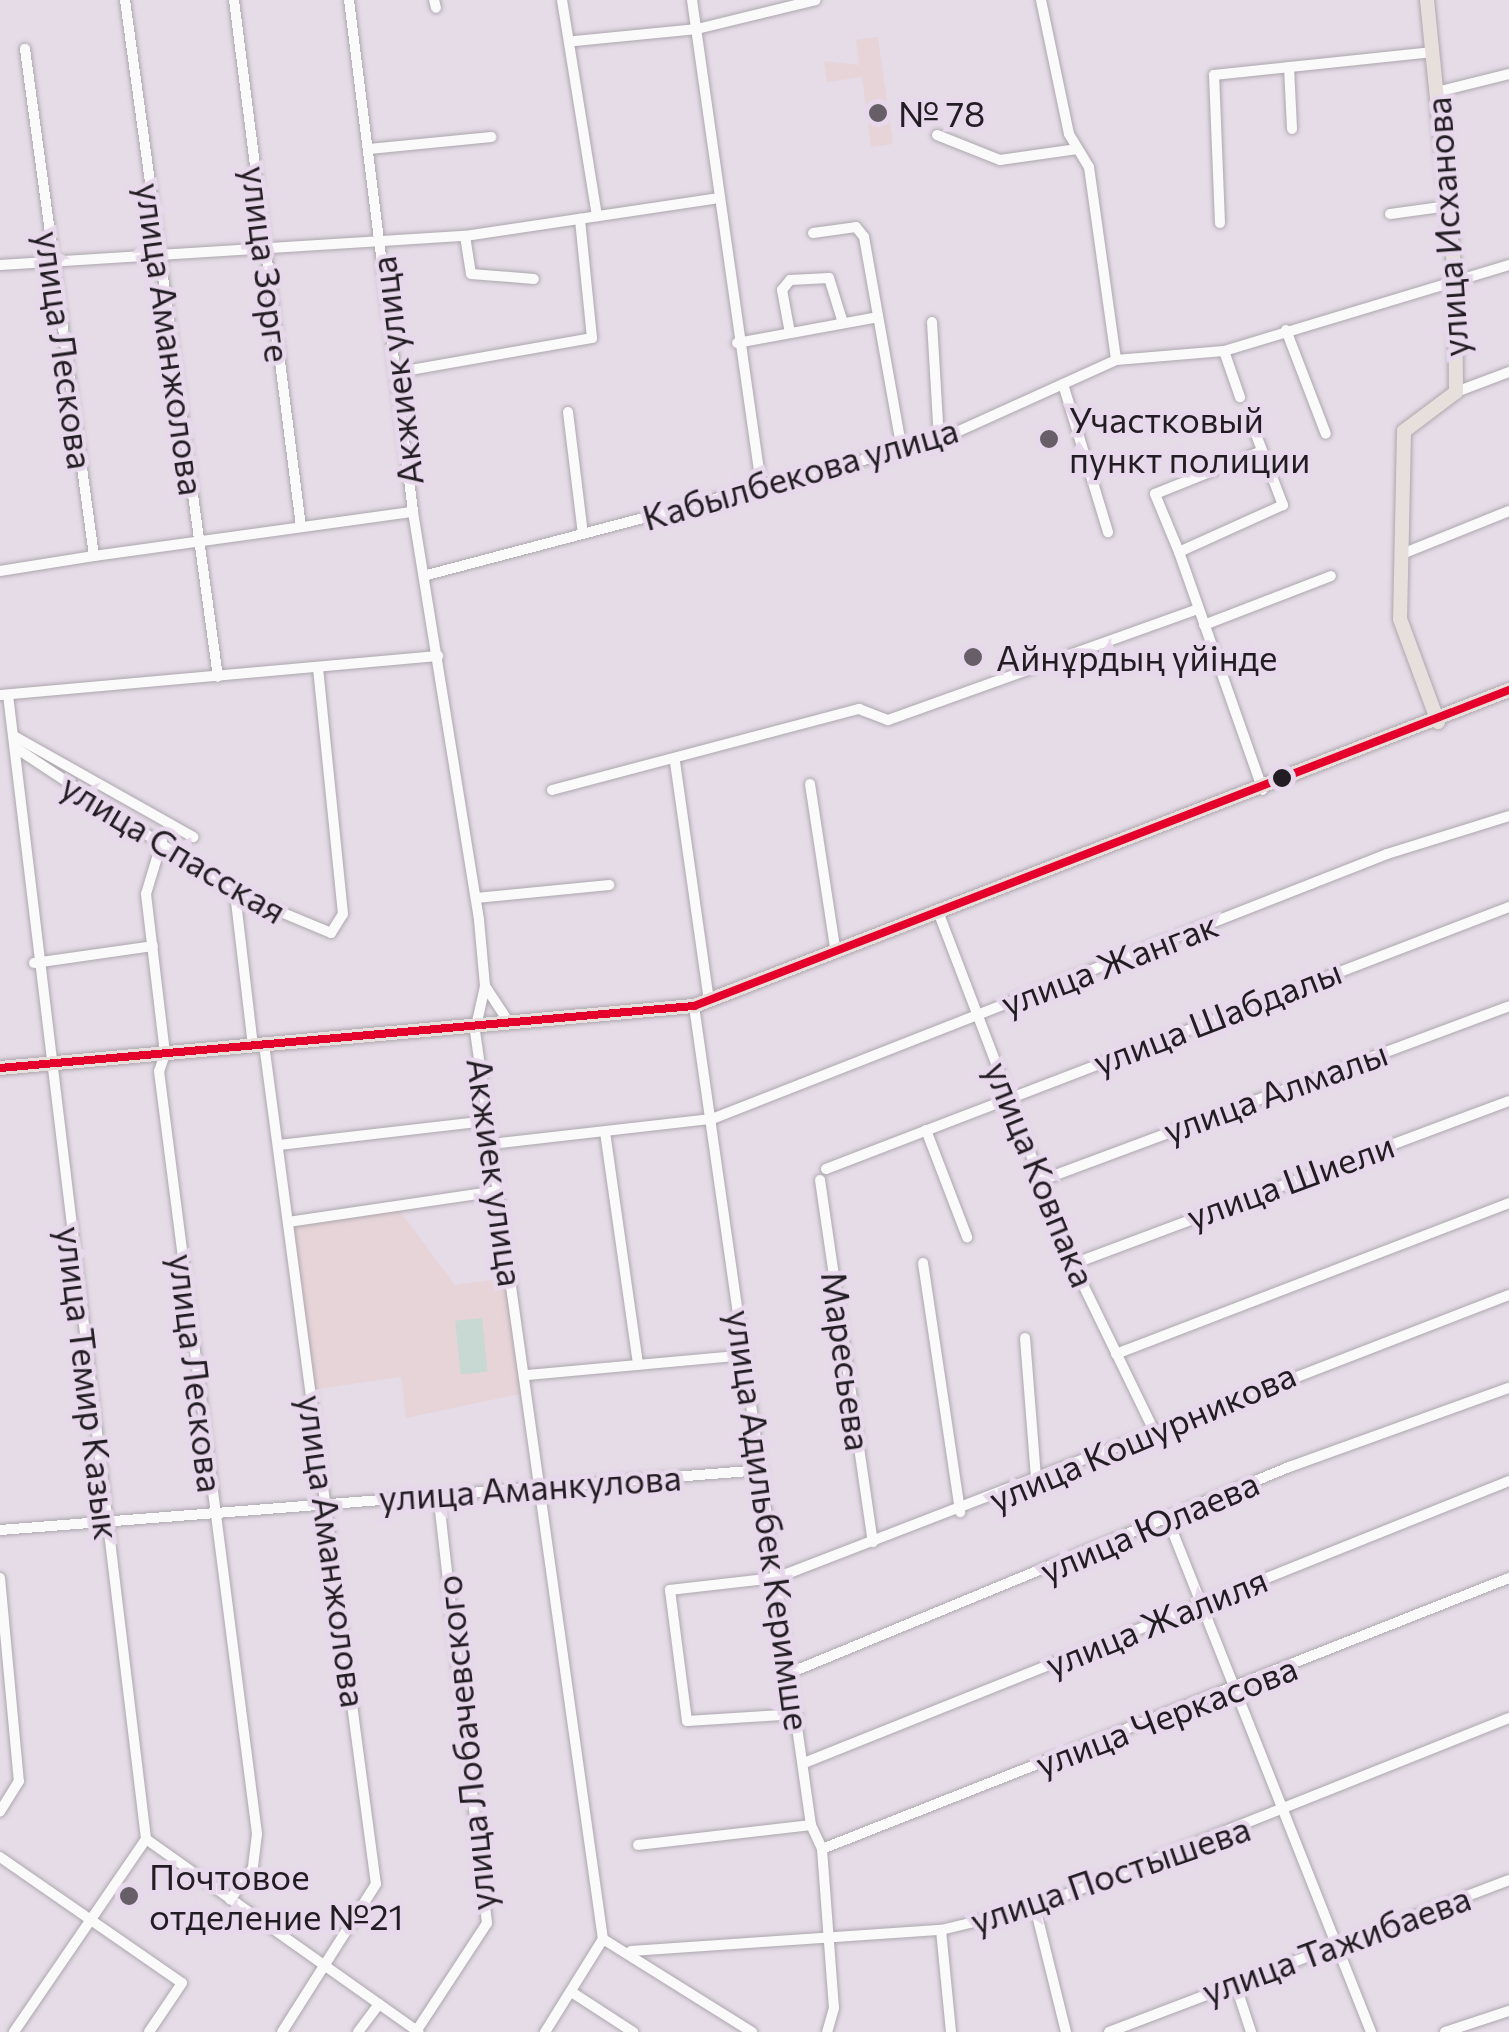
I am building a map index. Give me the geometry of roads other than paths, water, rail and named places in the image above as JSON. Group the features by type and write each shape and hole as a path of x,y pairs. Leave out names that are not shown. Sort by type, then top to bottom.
{"main road":[{"name":"улица Исханова","path":"1427,0 1455,275 1456,392 1404,431 1400,619 1438,722"},
{"path":"0,1068 475,1031 701,1004 1263,791 1509,690"}],"street":[{"name":"улица Аманжолова","path":"125,0 218,677"},
{"name":"улица Зорге","path":"234,0 301,527"},
{"name":"Акжиек улица","path":"349,0 399,372 413,512 476,898 486,986 475,1031 602,1939"},
{"path":"562,0 575,41 597,216"},
{"path":"692,0 714,199 762,487"},
{"path":"575,41 697,29 816,0"},
{"path":"1041,0 1077,148 1089,167 1116,360"},
{"name":"улица Лескова","path":"25,49 94,556"},
{"path":"1220,223 1214,74 1433,52"},
{"path":"1289,67 1292,129"},
{"path":"1437,92 1509,74"},
{"path":"937,134 1000,160 1077,148"},
{"path":"369,149 491,137"},
{"path":"0,265 465,236 714,199"},
{"path":"1390,214 1448,206"},
{"path":"399,372 592,338 580,219"},
{"path":"813,233 856,228 864,236 902,450"},
{"path":"465,236 471,274 534,279"},
{"name":"Кабылбекова улица","path":"426,575 939,440 1116,360 1224,351 1455,275 1509,265"},
{"path":"790,333 782,290 790,280 830,278 842,323"},
{"path":"738,343 878,316"},
{"path":"932,322 939,440"},
{"path":"1286,330 1326,434"},
{"path":"1224,351 1240,397"},
{"path":"1456,392 1509,372"},
{"path":"1063,384 1108,532"},
{"path":"568,412 583,534"},
{"path":"1179,552 1283,505 1252,424"},
{"path":"1262,451 1155,494 1263,791"},
{"path":"1402,554 1509,511"},
{"path":"0,570 413,512"},
{"path":"1204,625 1331,576"},
{"path":"552,790 675,762 859,709 888,720 1198,609"},
{"path":"4,695 438,656"},
{"name":"улица Спасская","path":"15,742 235,893 316,932 338,929 318,668"},
{"name":"улица Темир Казык","path":"4,695 15,742 34,963 146,1839"},
{"path":"15,742 194,837"},
{"name":"улица Адильбек Керимше","path":"675,762 712,1120 792,1672 810,1826 822,1849 834,2008 826,2032"},
{"path":"810,784 836,953"},
{"name":"улица Жангак","path":"491,1144 712,1120 977,1014 1509,816"},
{"name":"улица Лескова","path":"162,840 146,894 166,1054 159,1071 258,1848 230,1900"},
{"path":"476,898 609,885"},
{"name":"улица Аманжолова","path":"235,893 258,1045 279,1145 376,1884 328,1970 282,2032"},
{"name":"улица Шабдалы","path":"823,1175 1010,1095 1509,907"},
{"name":"улица Ковпака","path":"939,914 1074,1264 1153,1429"},
{"path":"34,963 153,946"},
{"path":"486,986 514,1027"},
{"name":"улица Алмалы","path":"1042,1180 1509,1006"},
{"name":"улица Шиели","path":"1074,1264 1509,1101"},
{"path":"279,1145 488,1121"},
{"path":"926,1130 967,1236"},
{"path":"605,1132 638,1365"},
{"name":"Маресьева","path":"823,1175 873,1542"},
{"path":"288,1222 498,1191"},
{"path":"1116,1354 1509,1203"},
{"path":"924,1263 960,1512"},
{"name":"улица Кошурникова","path":"797,1714 687,1721 682,1714 666,1594 776,1578 960,1512 1153,1429 1509,1296"},
{"path":"1025,1338 1036,1479"},
{"path":"526,1375 746,1355"},
{"name":"улица Юлаева","path":"792,1672 1509,1388"},
{"name":"улица Аманкулова","path":"0,1530 327,1500 438,1496 762,1470"},
{"name":"улица Жалиля","path":"804,1763 1509,1482"},
{"name":"улица Лобачевского","path":"419,2031 488,1923 438,1496"},
{"path":"1168,1520 1371,2032"},
{"path":"0,1578 19,1781 0,1812"},
{"name":"улица Черкасова","path":"822,1849 1509,1578"},
{"name":"улица Постышева","path":"631,1952 941,1930 1035,1907 1286,1812 1509,1718"},
{"path":"638,1845 810,1826"},
{"path":"14,2032 146,1839 419,2031"},
{"path":"0,1857 182,1983 149,2032"},
{"name":"улица Тажибаева","path":"1109,2032 1509,1880"},
{"path":"1035,1907 1066,2032"},
{"path":"941,1930 951,2032"},
{"path":"545,2032 573,1993 602,1939 631,1952 752,2032"},
{"path":"1234,1983 1251,2032"},
{"path":"573,1993 632,2032"},
{"path":"358,2032 379,2004"},
{"path":"1445,2032 1509,2012"}],"place":[{"name":"№ 78","path":"878,113"},
{"name":"Участковый пункт полиции","path":"1049,439"},
{"name":"Айнұрдың үйінде","path":"973,657"},
{"name":"Почтовое отделение №21","path":"129,1896"}]}
